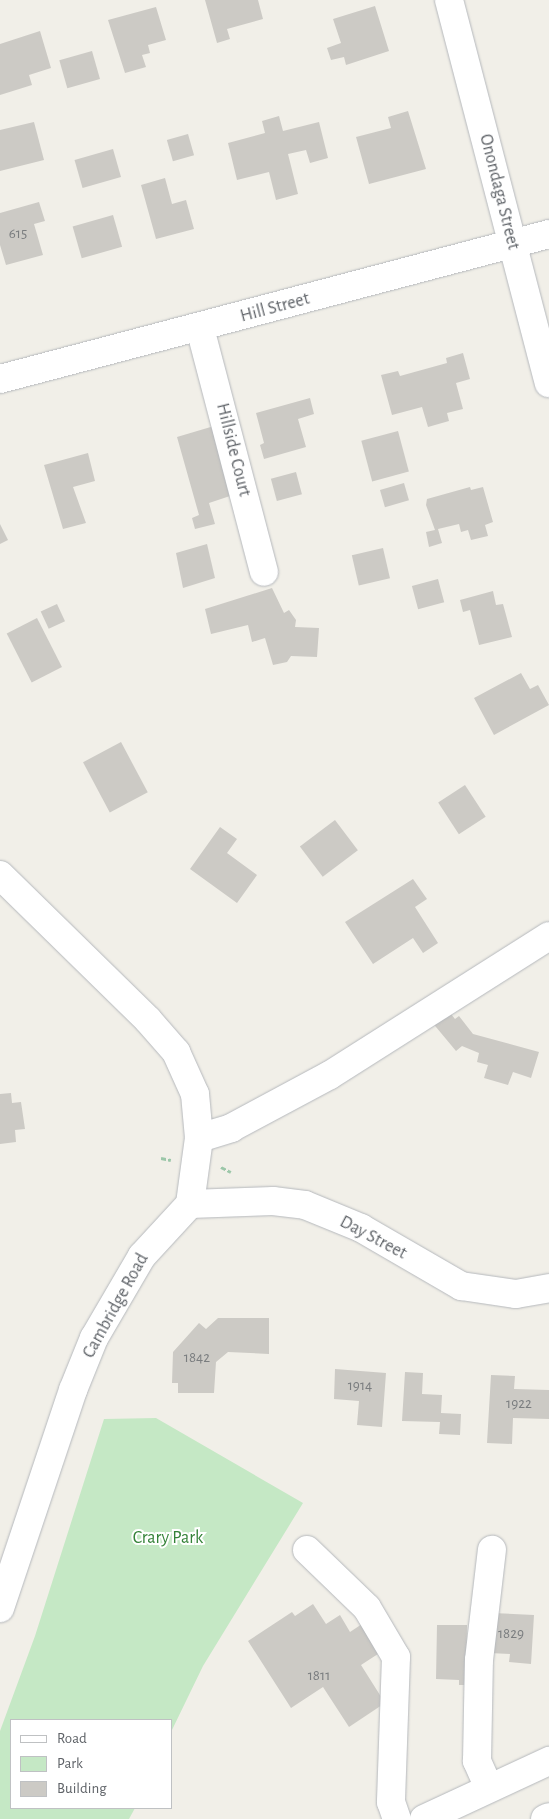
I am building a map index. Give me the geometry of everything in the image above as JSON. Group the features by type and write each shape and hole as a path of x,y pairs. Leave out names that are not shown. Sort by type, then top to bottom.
{"street":[{"name":"Onondaga Street","path":"449,0 549,383"},
{"name":"Hill Street","path":"0,379 200,328 549,234"},
{"name":"Hillside Court","path":"200,328 264,572"},
{"path":"0,875 148,1020 176,1052 195,1094 199,1138 190,1204"},
{"path":"199,1138 231,1128 330,1075 549,936"},
{"name":"Day Street","path":"190,1204 273,1201 305,1205 361,1228 461,1286 516,1294 549,1288"},
{"name":"Cambridge Road","path":"0,1608 73,1390 94,1338 142,1256 190,1204"},
{"path":"307,1550 367,1608 396,1657 391,1802 397,1819"},
{"path":"489,1788 477,1761 479,1660 492,1550"},
{"path":"424,1819 549,1761"},
{"path":"545,1819 549,1817"}],"path":[{"path":"218,1166 231,1172"}],"green space":[{"name":"Crary Park","path":"156,1418 303,1503 203,1666 172,1730 172,1719 10,1719 10,1809 134,1809 129,1819 0,1819 0,1731 35,1636 104,1419"}],"building":[{"path":"205,0 258,0 263,19 227,29 230,39 217,43"},
{"path":"375,6 389,51 346,65 344,57 331,60 327,48 341,43 333,19"},
{"path":"156,7 166,40 148,45 150,53 142,55 146,67 125,73 108,20"},
{"path":"40,31 51,68 29,75 32,85 0,95 0,44"},
{"path":"92,51 100,79 67,88 59,60"},
{"path":"408,111 426,169 369,184 356,137 391,128 388,117"},
{"path":"279,116 283,131 319,122 328,158 310,163 306,150 288,154 298,194 276,200 269,172 237,180 228,143 265,133 262,121"},
{"path":"34,122 44,160 0,171 0,130"},
{"path":"188,134 194,155 173,161 167,140"},
{"path":"113,149 121,177 83,188 75,160"},
{"path":"165,178 172,204 186,200 194,229 156,239 141,185"},
{"path":"39,202 45,221 34,224 43,255 6,265 0,245 0,213"},
{"path":"113,215 122,247 82,258 73,227"},
{"path":"463,353 470,379 456,383 463,409 447,413 449,421 428,427 422,407 392,415 381,375 398,371 400,376 447,363 446,358"},
{"path":"310,398 314,414 298,419 306,447 264,459 260,445 264,443 256,413"},
{"path":"214,426 233,495 209,503 215,524 195,529 192,518 199,515 177,437"},
{"path":"398,431 409,472 372,481 361,441"},
{"path":"88,453 95,481 73,487 86,523 63,529 44,465"},
{"path":"296,472 302,494 277,501 271,479"},
{"path":"404,483 409,500 385,507 380,490"},
{"path":"470,487 471,490 483,487 493,522 485,525 488,536 471,540 468,530 461,532 459,524 438,529 442,543 429,547 426,532 435,530 426,505 427,499"},
{"path":"0,524 8,540 0,544"},
{"path":"207,544 215,578 183,588 176,553"},
{"path":"383,548 390,578 359,585 352,555"},
{"path":"438,579 444,602 418,609 412,586"},
{"path":"272,588 284,613 289,610 296,620 295,627 319,628 317,657 291,656 287,662 273,665 265,638 252,642 248,625 211,634 205,609"},
{"path":"493,591 496,605 503,604 512,637 479,645 470,610 463,612 460,600"},
{"path":"57,604 65,621 49,629 41,612"},
{"path":"37,618 62,667 32,682 7,633"},
{"path":"521,673 530,689 538,685 549,705 494,735 474,698"},
{"path":"121,742 148,792 110,813 83,762"},
{"path":"465,785 486,817 459,834 438,802"},
{"path":"335,820 358,850 323,877 300,846"},
{"path":"220,827 237,839 227,853 257,875 237,903 190,869"},
{"path":"413,879 427,899 415,907 438,943 423,953 413,938 373,964 345,922"},
{"path":"447,1009 455,1019 459,1016 473,1034 539,1052 531,1078 513,1072 508,1085 484,1078 488,1065 477,1062 479,1053 462,1046 456,1051 431,1021"},
{"path":"11,1093 12,1103 21,1102 25,1129 15,1130 16,1142 0,1144 0,1094"},
{"path":"218,1318 269,1318 269,1354 228,1352 216,1362 214,1393 178,1393 178,1383 172,1383 173,1352 199,1323 206,1329"},
{"path":"335,1369 386,1373 382,1427 357,1425 359,1401 334,1399"},
{"path":"405,1372 423,1373 422,1394 442,1395 441,1413 461,1414 460,1435 439,1434 440,1422 402,1421"},
{"path":"491,1375 515,1376 514,1389 549,1390 549,1419 513,1418 512,1444 487,1443"},
{"path":"313,1604 326,1624 340,1615 350,1632 362,1624 381,1652 361,1665 385,1703 349,1727 323,1687 291,1708 248,1641 292,1612 295,1616"},
{"path":"492,1613 534,1615 531,1664 509,1662 510,1654 489,1653"},
{"path":"437,1625 467,1625 466,1685 459,1685 459,1680 436,1679"}]}
